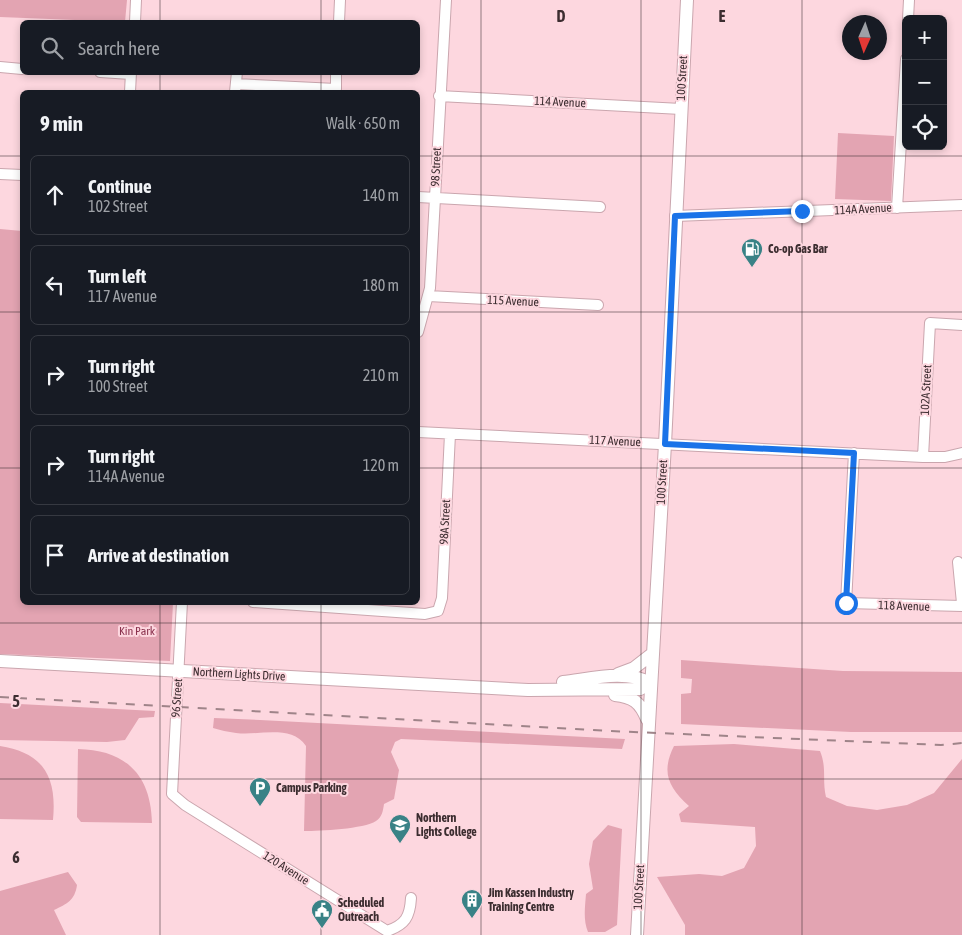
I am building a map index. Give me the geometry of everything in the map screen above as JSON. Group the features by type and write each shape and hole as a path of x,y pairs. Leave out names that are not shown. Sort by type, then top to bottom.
{"main road":[{"name":"100 Street","path":"637,935 665,444 686,0"},
{"path":"612,676 634,668 652,654"},
{"name":"Northern Lights Drive","path":"0,661 528,690 640,689 650,683 640,677 612,676 478,686"},
{"path":"563,689 628,696 635,699 642,707 648,722"}],"street":[{"path":"135,20 136,0"},
{"path":"339,20 340,0"},
{"name":"98 Street","path":"420,325 428,296 446,0"},
{"path":"908,15 909,0"},
{"path":"898,208 906,60"},
{"path":"0,67 20,68"},
{"path":"130,90 131,75"},
{"path":"237,75 235,88 336,89 336,75"},
{"name":"114 Avenue","path":"439,96 681,108"},
{"path":"0,174 20,175"},
{"path":"420,197 600,207"},
{"name":"114A Avenue","path":"675,216 962,205"},
{"name":"115 Avenue","path":"428,296 598,305"},
{"name":"102A Street","path":"923,457 930,323 962,324"},
{"name":"117 Avenue","path":"420,432 923,457 945,457 962,453"},
{"name":"98A Street","path":"344,606 426,614 438,611 442,598 450,434"},
{"name":"118 Avenue","path":"854,453 846,603 962,604"},
{"path":"958,562 962,604"},
{"name":"96 Street","path":"172,794 182,605"},
{"path":"321,605 344,606"},
{"name":"120 Avenue","path":"172,794 185,805 387,931 402,926 409,916 411,898"}],"green space":[{"path":"0,0 127,0 125,20 0,17"},
{"path":"838,133 894,136 891,201 835,199"},
{"name":"Kin Park","path":"0,229 20,231 20,605 173,605 170,661 0,654"},
{"path":"681,660 843,671 962,672 962,732 851,732 681,724 681,694 691,693 692,679 681,678"},
{"path":"0,703 155,711 154,717 139,718 125,740 107,742 0,740"},
{"path":"214,718 625,739 622,749 401,739 395,742 391,752 399,770 394,799 384,804 382,814 376,821 352,828 304,831 306,746 300,739 283,733 245,734 213,728"},
{"path":"734,744 820,751 826,797 847,806 877,810 907,805 934,793 962,759 962,935 685,935 685,925 657,877 699,874 722,876 744,868 756,846 755,827 681,822 679,814 689,806 676,792 669,779 667,771 670,755 674,746"},
{"path":"0,746 27,754 37,761 44,770 50,780 53,791 53,820 0,819"},
{"path":"78,749 95,750 110,754 133,768 147,791 151,806 152,823 81,822 77,817"},
{"path":"608,825 622,829 617,925 605,932 588,932 585,923 585,909 586,894 593,889 589,864 593,841"},
{"path":"68,872 77,885 76,890 70,901 54,910 66,935 0,935 0,891"}],"railway":[{"path":"0,697 610,731 941,745 962,743"}],"place":[{"name":"Co-op Gas Bar","path":"752,268"},
{"name":"Campus Parking","path":"260,807"},
{"name":"Northern Lights College","path":"400,844"},
{"name":"Jim Kassen Industry Training Centre","path":"472,919"},
{"name":"Scheduled Outreach","path":"322,929"}],"route":[{"path":"802,211 675,216 665,444 854,453 846,603"}]}
